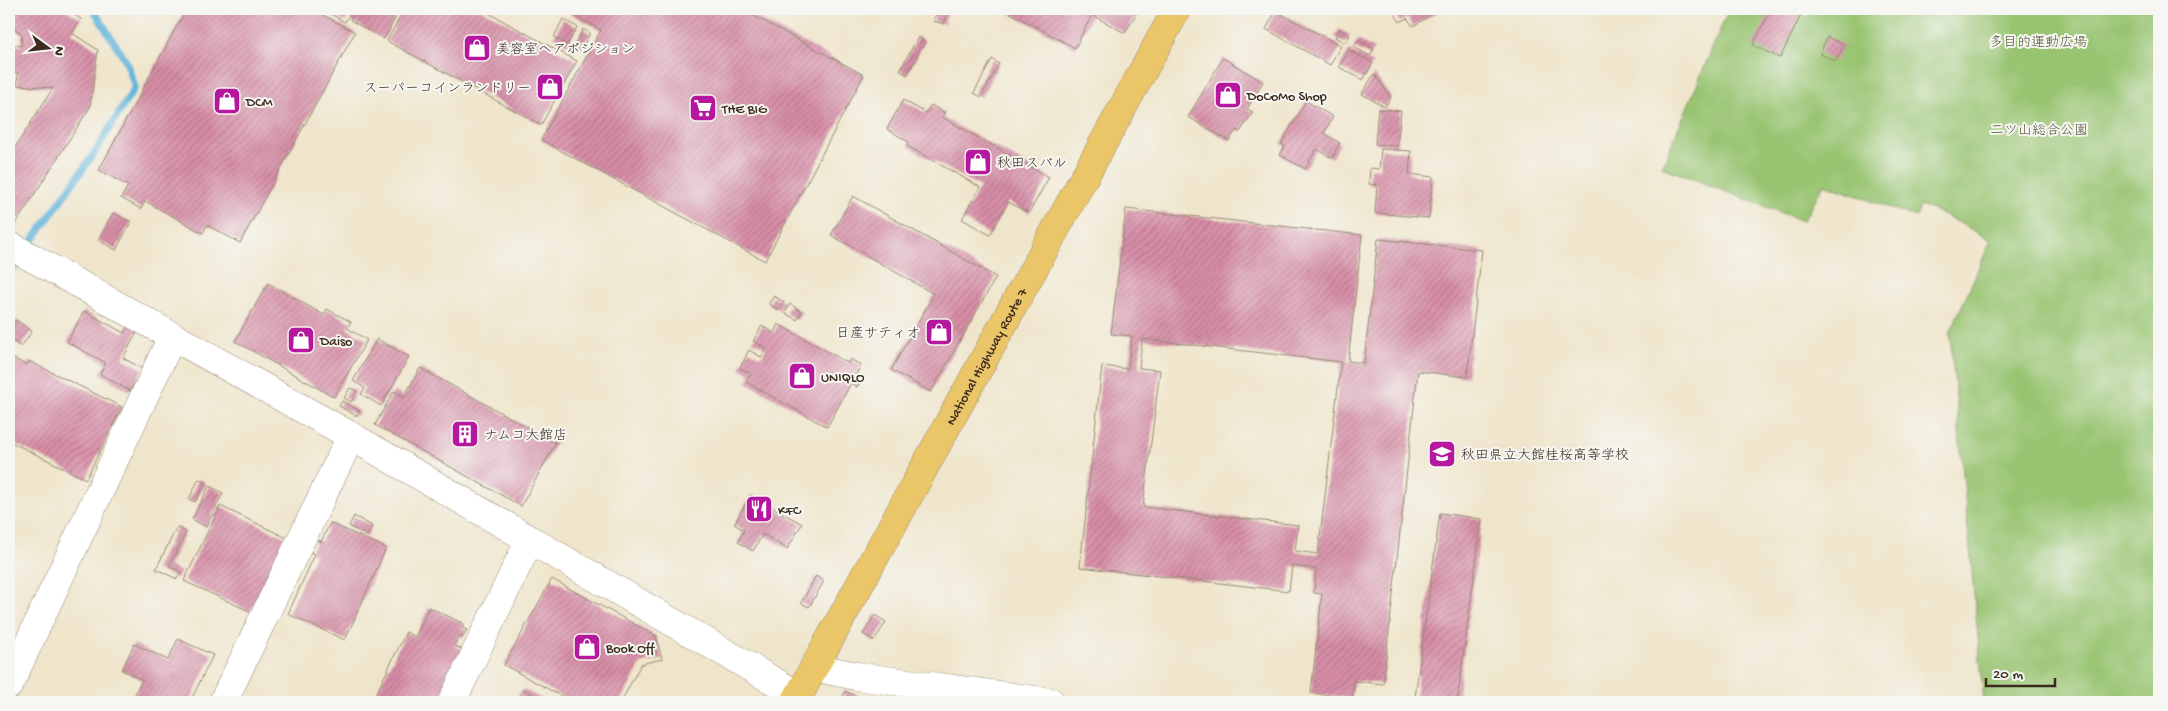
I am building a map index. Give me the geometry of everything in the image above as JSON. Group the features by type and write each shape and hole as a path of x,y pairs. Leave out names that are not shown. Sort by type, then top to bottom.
{"highway":[{"name":"National Highway Route 7","path":"797,699 1177,9"}],"street":[{"path":"9,245 350,436 797,699"},
{"path":"10,681 172,337"},
{"path":"222,702 350,436"},
{"path":"452,702 529,541"},
{"path":"814,667 856,676 1008,700 1051,702"}],"green space":[{"name":"二ツ山総合公園","path":"1729,9 2159,9 2159,702 1984,702 1950,333 1991,240 1945,215 1920,205 1916,217 1824,184 1803,221 1662,167"}],"building":[{"path":"9,9 65,9 81,19 72,33 98,50 90,107 11,231 9,229 9,157 53,88 17,85 18,73 9,72 9,44 21,46 22,34 9,26"},
{"name":"DCM","path":"186,9 312,9 355,32 240,243 207,225 203,233 145,201 141,209 121,198 128,186 99,170"},
{"path":"321,9 353,9 345,22"},
{"path":"356,9 400,9 384,39 350,20"},
{"path":"404,9 481,9 577,61 541,125 387,41"},
{"name":"THE BIG","path":"562,9 596,9 601,11 602,9 741,9 864,75 765,261 541,140 601,30"},
{"path":"937,9 949,9 944,24 934,21"},
{"path":"1003,9 1139,9 1125,33 1092,15 1075,48"},
{"path":"1392,9 1440,10 1413,26 1407,18 1400,22"},
{"path":"1771,9 1804,9 1780,58 1753,45"},
{"path":"1276,11 1341,46 1330,65 1266,29"},
{"path":"563,19 577,27 567,45 554,37"},
{"path":"583,29 590,33 582,48 575,44"},
{"path":"1339,29 1350,35 1345,43 1335,37"},
{"path":"918,37 925,41 907,75 900,70"},
{"path":"1827,37 1844,44 1836,61 1820,54"},
{"path":"1358,40 1374,49 1370,56 1354,47"},
{"path":"1349,50 1373,63 1363,80 1339,67"},
{"name":"DoCoMo Shop","path":"1223,58 1263,82 1247,109 1253,112 1240,132 1236,130 1229,141 1188,117"},
{"path":"992,59 999,64 981,97 974,93"},
{"path":"1374,74 1391,97 1385,107 1362,94"},
{"name":"秋田スバル","path":"903,100 926,113 931,105 945,113 942,117 1049,177 1029,213 1008,202 990,235 962,219 980,187 907,146 909,142 887,129"},
{"path":"1306,101 1333,117 1324,133 1340,143 1332,158 1317,149 1305,169 1280,155 1285,146 1281,144"},
{"path":"1378,109 1401,111 1397,146 1375,144"},
{"path":"1381,149 1411,151 1409,174 1433,177 1429,218 1375,213 1377,185 1369,184 1370,168 1379,169"},
{"name":"日産サティオ","path":"853,196 996,277 931,392 891,370 934,294 831,235"},
{"path":"1126,209 1362,235 1348,361 1364,363 1378,239 1482,250 1467,377 1418,371 1383,684 1354,681 1352,698 1311,693 1322,594 1314,593 1316,569 1292,566 1289,591 1080,567 1102,366 1128,369 1132,336 1111,334","holes":["1142,339 1341,362 1318,554 1295,551 1298,525 1143,507 1160,370 1139,368"]},
{"path":"113,213 131,222 116,250 98,240"},
{"name":"Daiso","path":"268,283 324,315 327,309 351,322 347,328 367,340 334,397 235,341"},
{"path":"774,296 784,302 779,310 769,304"},
{"path":"790,304 802,312 797,320 785,313"},
{"path":"84,311 124,333 131,320 141,325 123,358 143,369 130,391 100,374 106,363 67,342"},
{"path":"16,320 32,331 21,347 9,338 9,332"},
{"name":"UNIQLO","path":"778,324 848,363 850,359 861,365 854,378 860,382 857,387 851,383 827,427 746,382 751,374 740,368 749,350 761,357 766,348 753,341 762,326 774,333"},
{"path":"377,339 409,357 381,406 361,394 365,388 353,381"},
{"path":"12,358 27,365 29,361 122,407 86,479 9,441 9,365"},
{"name":"ナムコ大館店","path":"420,368 556,443 521,506 375,425 394,391 404,397"},
{"path":"350,388 357,391 351,402 344,398"},
{"path":"342,401 360,411 357,416 339,406"},
{"path":"199,479 206,483 195,502 189,499"},
{"path":"209,486 223,493 206,527 192,519"},
{"name":"KFC","path":"751,495 802,524 787,549 763,534 753,551 738,542 744,530 734,524"},
{"path":"220,506 287,538 251,612 184,581"},
{"path":"1440,513 1482,519 1457,702 1415,697"},
{"path":"354,516 372,526 367,536 349,526"},
{"path":"330,523 386,548 345,640 288,614 315,554 311,552 316,539 321,542"},
{"path":"177,527 186,532 169,566 181,572 177,579 156,569"},
{"path":"816,576 824,581 809,607 801,603"},
{"name":"Book Off","path":"552,579 656,636 662,659 641,664 621,702 572,702 504,665"},
{"path":"429,607 464,624 462,628 467,630 462,638 459,636 454,646 464,650 438,702 372,702 406,632 415,637"},
{"path":"875,615 886,622 874,641 863,634"},
{"path":"178,639 213,655 190,702 131,702 142,680 122,670 134,644 168,660"},
{"path":"523,689 548,702 516,702"},
{"path":"845,691 871,702 840,702"}],"waterway":[{"path":"26,250 95,152 135,87 126,61 93,9"},
{"path":"9,275 20,259"}],"place":[{"name":"美容室ヘアポジション","path":"477,48"},
{"name":"スーパーコインランドリー","path":"550,87"},
{"name":"DoCoMo Shop","path":"1228,95"},
{"name":"DCM","path":"227,101"},
{"name":"THE BIG","path":"703,108"},
{"name":"秋田スバル","path":"978,162"},
{"name":"日産サティオ","path":"939,332"},
{"name":"Daiso","path":"301,340"},
{"name":"UNIQLO","path":"802,376"},
{"name":"ナムコ大館店","path":"465,434"},
{"name":"秋田県立大館桂桜高等学校","path":"1442,454"},
{"name":"KFC","path":"759,509"},
{"name":"Book Off","path":"587,647"}],"park label":[{"name":"多目的運動広場","path":"2038,41"}]}
